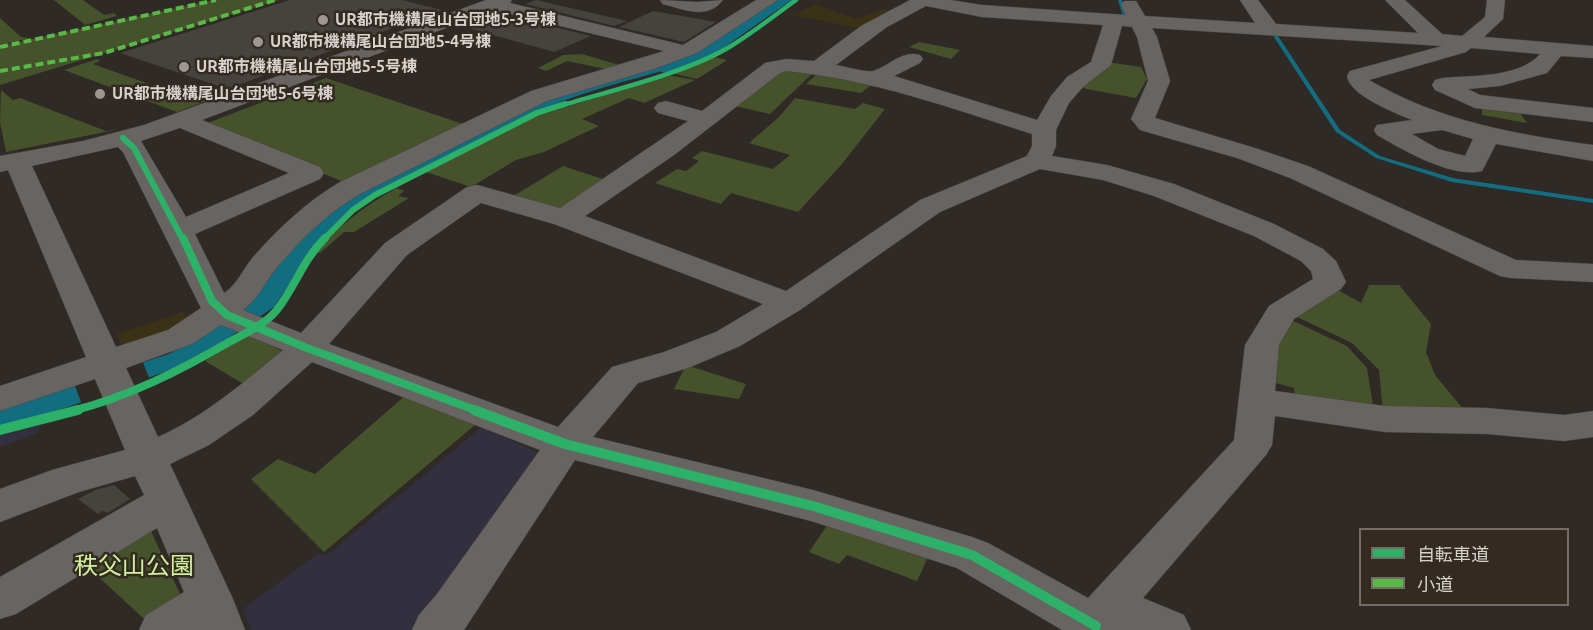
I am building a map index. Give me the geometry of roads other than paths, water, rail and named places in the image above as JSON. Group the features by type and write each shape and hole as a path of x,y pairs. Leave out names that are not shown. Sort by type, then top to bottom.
{"street":[{"path":"669,0 699,8 714,0"},
{"path":"0,399 110,376 180,338 234,317 242,296 262,266 323,204 350,188 539,96 647,65 680,50 769,0"},
{"path":"819,68 863,32 890,15 922,0 982,11 1126,14 1270,30 1469,42 1590,54"},
{"path":"1394,0 1437,40"},
{"path":"1496,0 1494,19 1469,42 1459,48 1358,76 1359,83 1405,110 1446,123 1519,142 1593,153"},
{"path":"163,630 216,614 110,376 8,163 123,138 181,120 498,2 680,50"},
{"path":"1168,5 1253,5 1270,30"},
{"path":"1037,161 1044,146 1044,130 1059,101 1075,82 1100,65 1126,14"},
{"path":"1126,14 1147,37 1159,81 1143,119 1148,125 1246,153 1299,172 1511,269 1593,273"},
{"path":"1556,49 1539,68 1500,78 1443,85 1475,101 1593,114"},
{"path":"878,79 882,74 913,59"},
{"path":"564,218 665,150 773,68 786,65 819,68 878,79 1044,130"},
{"path":"666,108 706,119"},
{"path":"179,231 311,173 181,120"},
{"path":"1446,123 1386,130 1429,154 1473,165 1488,134"},
{"path":"123,138 134,148 179,231 212,301 234,317 307,348 565,444 813,506 972,555 1100,620 1167,630"},
{"path":"436,630 454,608 565,444 625,375 676,360 728,339 789,303 930,206 1037,161 1107,173 1164,190 1264,230 1311,255 1325,268 1330,282 1281,313 1262,345 1256,401 1256,429 1252,445 1100,620"},
{"path":"0,506 66,481 147,458 195,436 240,406 307,348 396,249 477,194 564,218 789,303"},
{"path":"1256,401 1385,419 1487,421 1564,428 1593,424"},
{"path":"0,600 166,502"}],"water":[{"path":"776,0 792,0 713,53 701,50"},
{"path":"692,52 707,56 581,95 539,111 469,144 355,206 319,241 274,307 218,345 175,368 68,407 0,427 0,409 169,354 187,344 274,265 334,203 514,112"}],"waterway":[{"path":"667,68 706,52 783,0"},
{"path":"1120,0 1126,19"},
{"path":"1274,34 1338,131 1378,157 1452,180 1593,201"}],"place":[{"name":"UR都市機構尾山台団地5-3号棟","path":"323,20"},
{"name":"UR都市機構尾山台団地5-4号棟","path":"258,42"},
{"name":"UR都市機構尾山台団地5-5号棟","path":"184,67"},
{"name":"UR都市機構尾山台団地5-6号棟","path":"100,94"}],"park label":[{"name":"秩父山公園","path":"134,566"}]}
